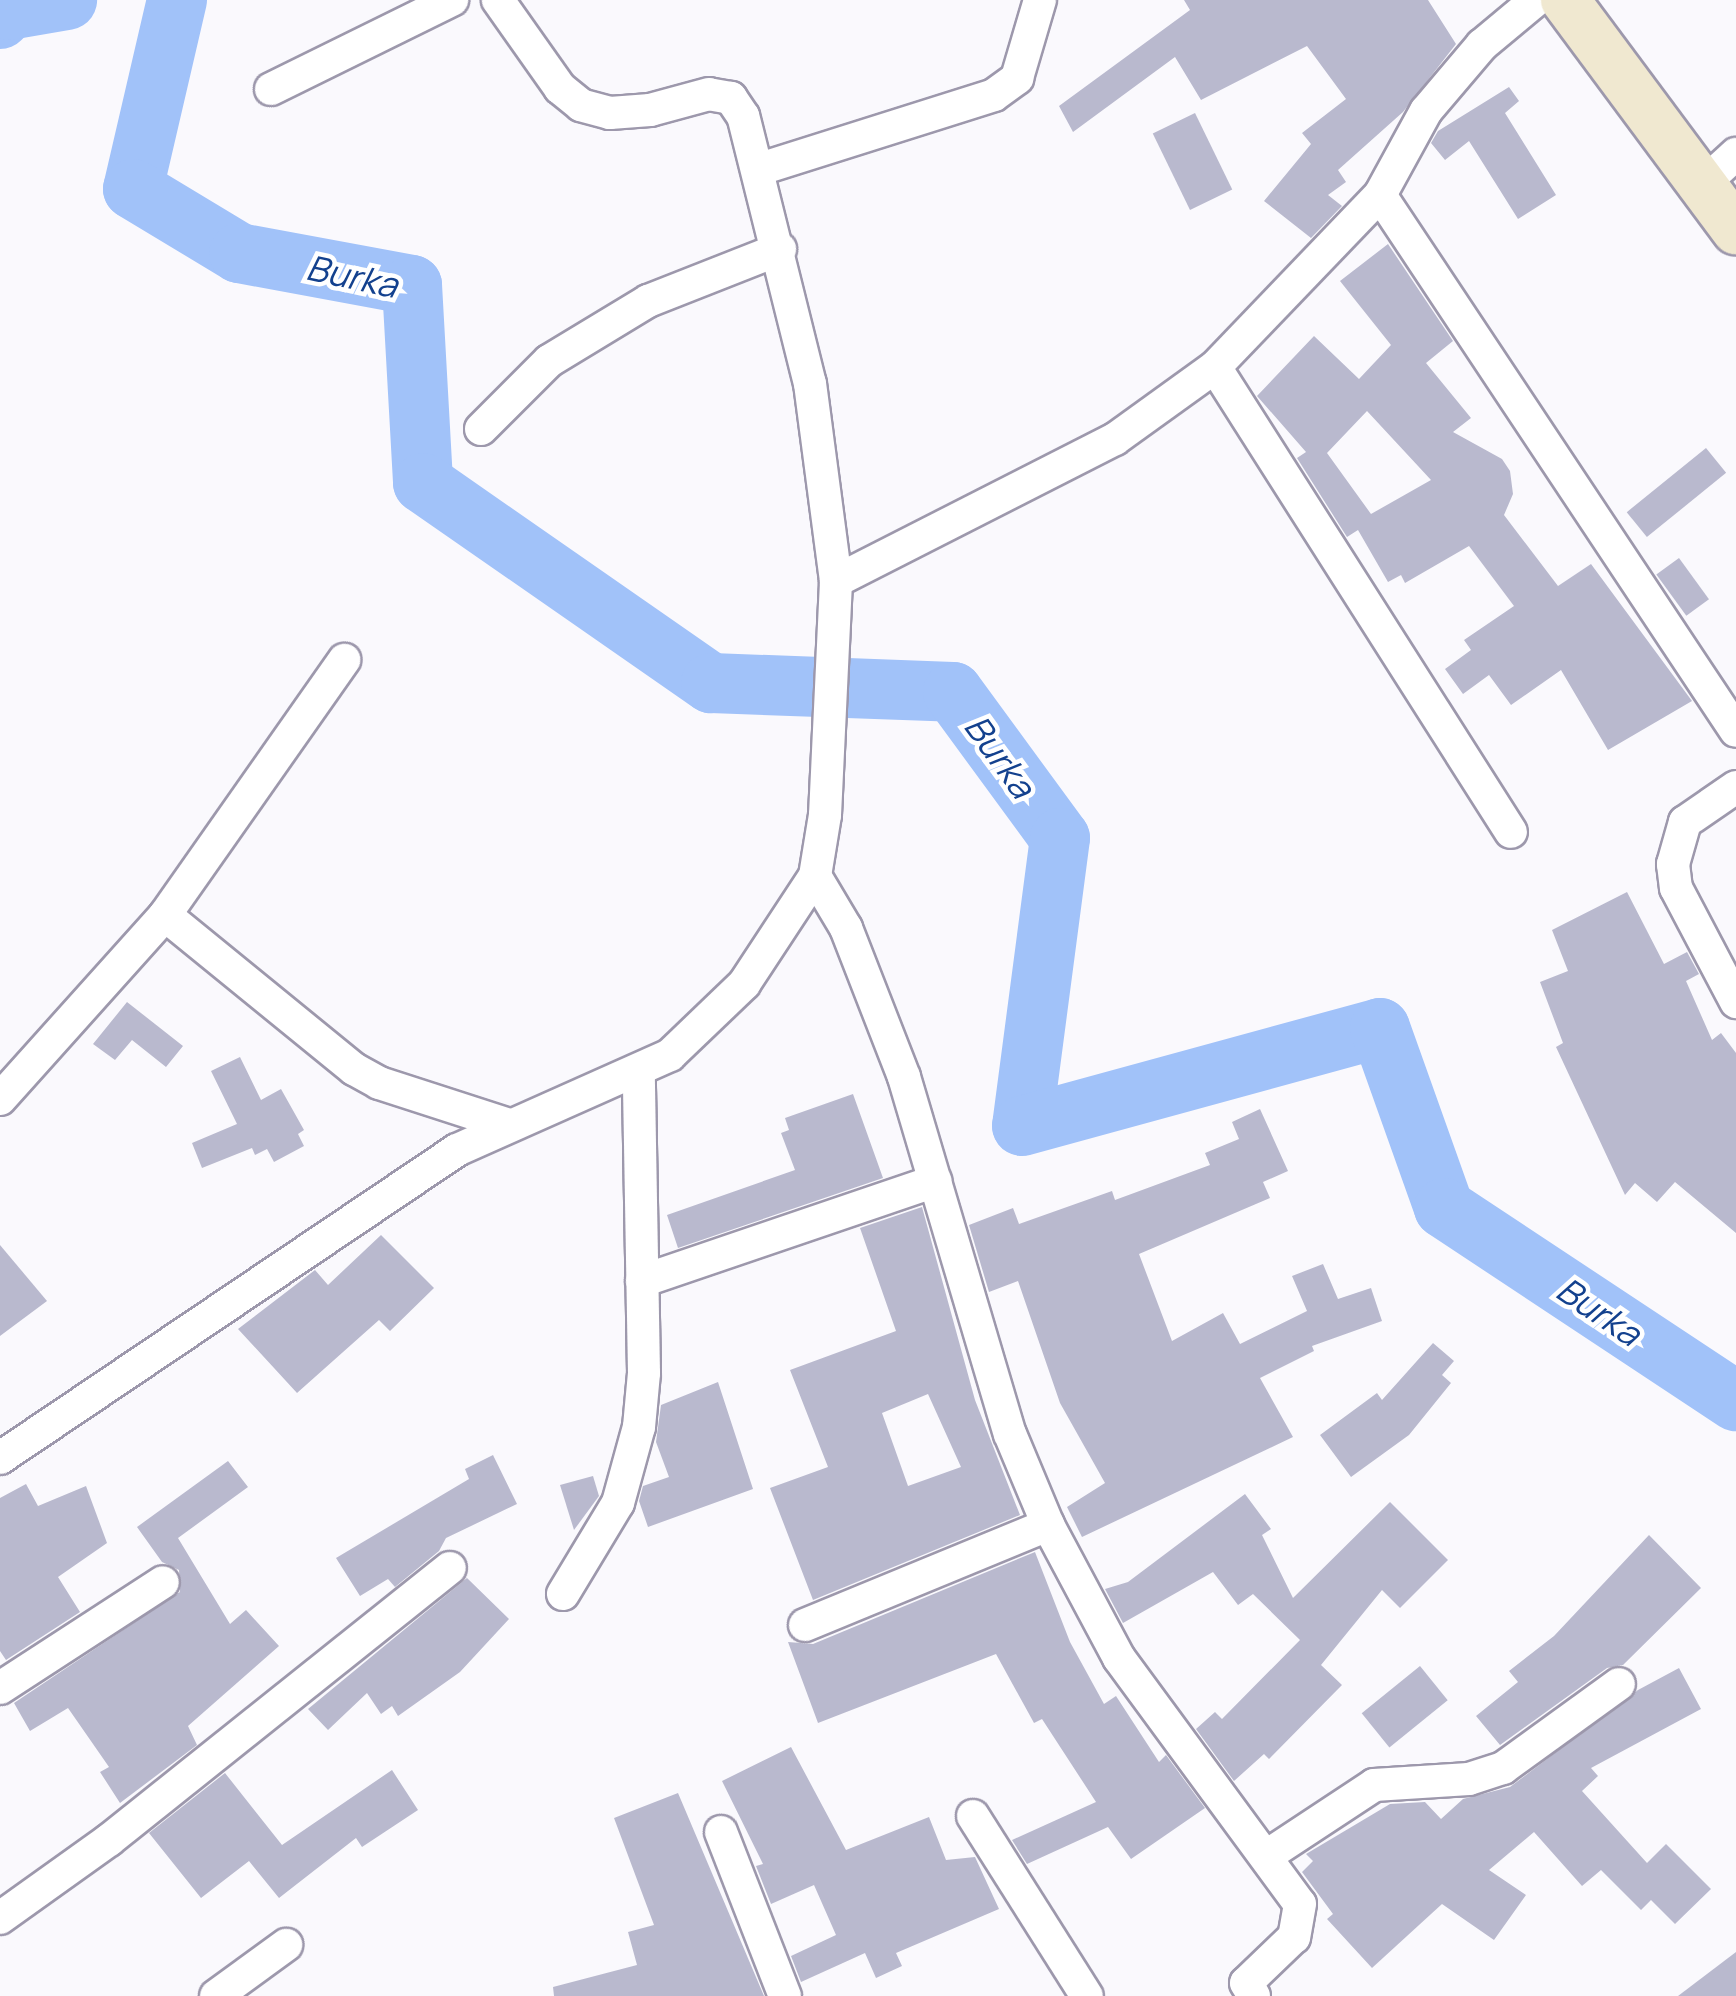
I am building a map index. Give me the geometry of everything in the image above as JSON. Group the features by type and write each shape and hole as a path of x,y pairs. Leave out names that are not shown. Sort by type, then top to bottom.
{"street":[{"path":"271,89 452,0"},
{"path":"0,1458 415,1177 506,1124 639,1074 695,1034 744,984 815,876 825,815 836,581 810,384 760,168 731,98 709,94 650,110 610,113 581,104 560,88 498,0"},
{"path":"760,168 994,95 1017,78 1040,0"},
{"path":"836,581 1115,439 1215,368 1380,195 1426,111 1482,46 1536,0"},
{"path":"1564,0 1720,169 1736,230"},
{"path":"1380,195 1736,731"},
{"path":"482,429 548,361 648,301 780,249"},
{"path":"1215,368 1511,832"},
{"path":"0,1098 165,915 344,660"},
{"path":"1736,786 1685,822 1673,864 1676,888 1736,1002"},
{"path":"815,876 846,928 885,1026 1010,1434 1048,1525 1119,1658 1268,1855 1300,1904 1301,1923 1239,1992"},
{"path":"165,915 354,1069 379,1084 506,1124"},
{"path":"563,1594 602,1538 629,1469 644,1373 639,1074"},
{"path":"642,1281 935,1180"},
{"path":"805,1625 1048,1525"},
{"path":"0,1918 109,1840 450,1568"},
{"path":"0,1688 163,1582"},
{"path":"1268,1855 1374,1785 1469,1778 1503,1768 1619,1684"},
{"path":"973,1816 1087,1996"},
{"path":"721,1832 785,1996"},
{"path":"216,1996 286,1945"}],"building":[{"path":"1184,0 1428,0 1456,44 1403,112 1338,170 1346,182 1328,195 1342,206 1311,238 1264,201 1311,144 1302,133 1346,99 1307,46 1201,100 1175,57 1073,132 1059,106 1190,10"},
{"path":"1509,87 1519,101 1505,113 1556,195 1518,219 1469,141 1445,160 1431,143 1438,131"},
{"path":"1195,113 1232,189 1190,210 1153,134"},
{"path":"1388,244 1453,341 1426,363 1471,418 1453,432 1502,459 1510,471 1513,494 1504,515 1558,586 1591,564 1692,701 1608,750 1561,670 1511,705 1489,675 1463,694 1445,669 1471,650 1464,640 1514,606 1469,546 1405,583 1401,575 1388,582 1358,530 1347,537 1297,458 1306,452 1257,396 1314,336 1359,379 1391,345 1340,281","holes":["1367,411 1431,480 1371,514 1327,453"]},
{"path":"1706,448 1726,473 1647,537 1627,512"},
{"path":"1679,558 1709,599 1686,616 1656,574"},
{"path":"1627,892 1664,964 1687,952 1699,974 1686,981 1712,1040 1721,1033 1736,1053 1736,1233 1675,1182 1657,1202 1635,1183 1625,1195 1556,1047 1563,1043 1540,982 1568,971 1552,930"},
{"path":"127,1002 183,1046 166,1067 132,1040 115,1060 93,1044"},
{"path":"240,1057 261,1100 281,1089 304,1130 298,1134 304,1146 274,1162 267,1149 255,1155 252,1148 202,1168 192,1143 237,1124 211,1071"},
{"path":"853,1094 883,1178 678,1248 667,1215 795,1170 781,1133 789,1130 785,1118"},
{"path":"1260,1109 1288,1171 1263,1182 1270,1198 1139,1254 1172,1341 1223,1313 1240,1344 1307,1311 1292,1276 1323,1264 1338,1299 1371,1288 1382,1321 1312,1346 1314,1351 1260,1378 1293,1437 1082,1537 1067,1507 1105,1483 1060,1403 1018,1281 989,1292 969,1225 1013,1208 1019,1224 1112,1191 1115,1200 1210,1165 1205,1153 1239,1139 1232,1122"},
{"path":"922,1207 975,1400 1020,1515 813,1600 770,1488 828,1467 790,1370 896,1331 860,1228","holes":["928,1394 961,1467 908,1486 882,1413"]},
{"path":"381,1235 434,1288 390,1331 379,1320 297,1393 238,1329 315,1270 328,1285"},
{"path":"0,1245 47,1301 0,1336"},
{"path":"1433,1343 1454,1361 1442,1375 1451,1383 1409,1435 1351,1477 1320,1435 1377,1393 1382,1400"},
{"path":"718,1382 753,1489 648,1527 639,1501 643,1486 669,1477 656,1442 661,1405"},
{"path":"493,1455 517,1504 446,1538 439,1551 395,1587 388,1579 360,1596 336,1558 469,1479 465,1469"},
{"path":"228,1461 248,1487 178,1538 230,1624 246,1610 279,1646 188,1726 197,1745 120,1803 100,1772 109,1767 68,1708 30,1731 14,1703 180,1592 179,1570 162,1562 137,1527"},
{"path":"593,1476 599,1496 574,1530 560,1485"},
{"path":"26,1484 38,1506 86,1486 107,1543 58,1577 80,1612 6,1660 0,1651 0,1498"},
{"path":"1245,1494 1271,1529 1262,1535 1293,1598 1390,1502 1448,1560 1400,1608 1382,1590 1321,1665 1342,1685 1269,1759 1264,1754 1234,1781 1196,1729 1215,1712 1222,1719 1300,1640 1253,1594 1238,1605 1213,1572 1123,1623 1105,1589 1128,1582"},
{"path":"1649,1535 1701,1588 1623,1665 1607,1668 1500,1745 1476,1716 1518,1682 1509,1671 1554,1636"},
{"path":"1035,1552 1070,1642 1104,1704 1116,1696 1159,1762 1166,1755 1205,1808 1131,1859 1108,1827 1027,1864 1012,1840 1096,1802 1042,1719 1034,1723 996,1654 818,1723 788,1642 813,1644"},
{"path":"467,1578 509,1619 460,1672 398,1716 392,1706 381,1714 367,1693 328,1730 308,1709"},
{"path":"1420,1666 1448,1700 1389,1747 1362,1713"},
{"path":"1679,1668 1701,1709 1591,1768 1598,1776 1582,1791 1647,1863 1666,1844 1711,1889 1675,1924 1651,1900 1641,1910 1601,1870 1582,1886 1534,1832 1489,1870 1526,1895 1494,1940 1442,1904 1372,1968 1327,1919 1333,1914 1302,1872 1313,1861 1306,1854 1390,1804 1425,1802 1441,1819 1463,1799 1510,1787 1638,1690"},
{"path":"791,1747 846,1850 929,1817 946,1860 975,1857 999,1909 896,1953 902,1966 876,1978 865,1953 801,1982 791,1956 836,1935 814,1885 771,1904 756,1866 763,1864 722,1781"},
{"path":"392,1770 418,1810 362,1847 356,1838 279,1898 249,1861 201,1898 149,1833 225,1773 282,1845"},
{"path":"678,1793 764,1996 554,1996 553,1987 637,1965 628,1932 654,1925 614,1818"},
{"path":"1736,1952 1736,1996 1678,1996"}],"waterway":[{"name":"Burka","path":"0,19 9,10 67,0"},
{"name":"Burka","path":"177,0 133,189 239,253 412,285 423,483 711,683 953,692 1060,838 1022,1126 1380,1028 1444,1208 1736,1401"}]}
